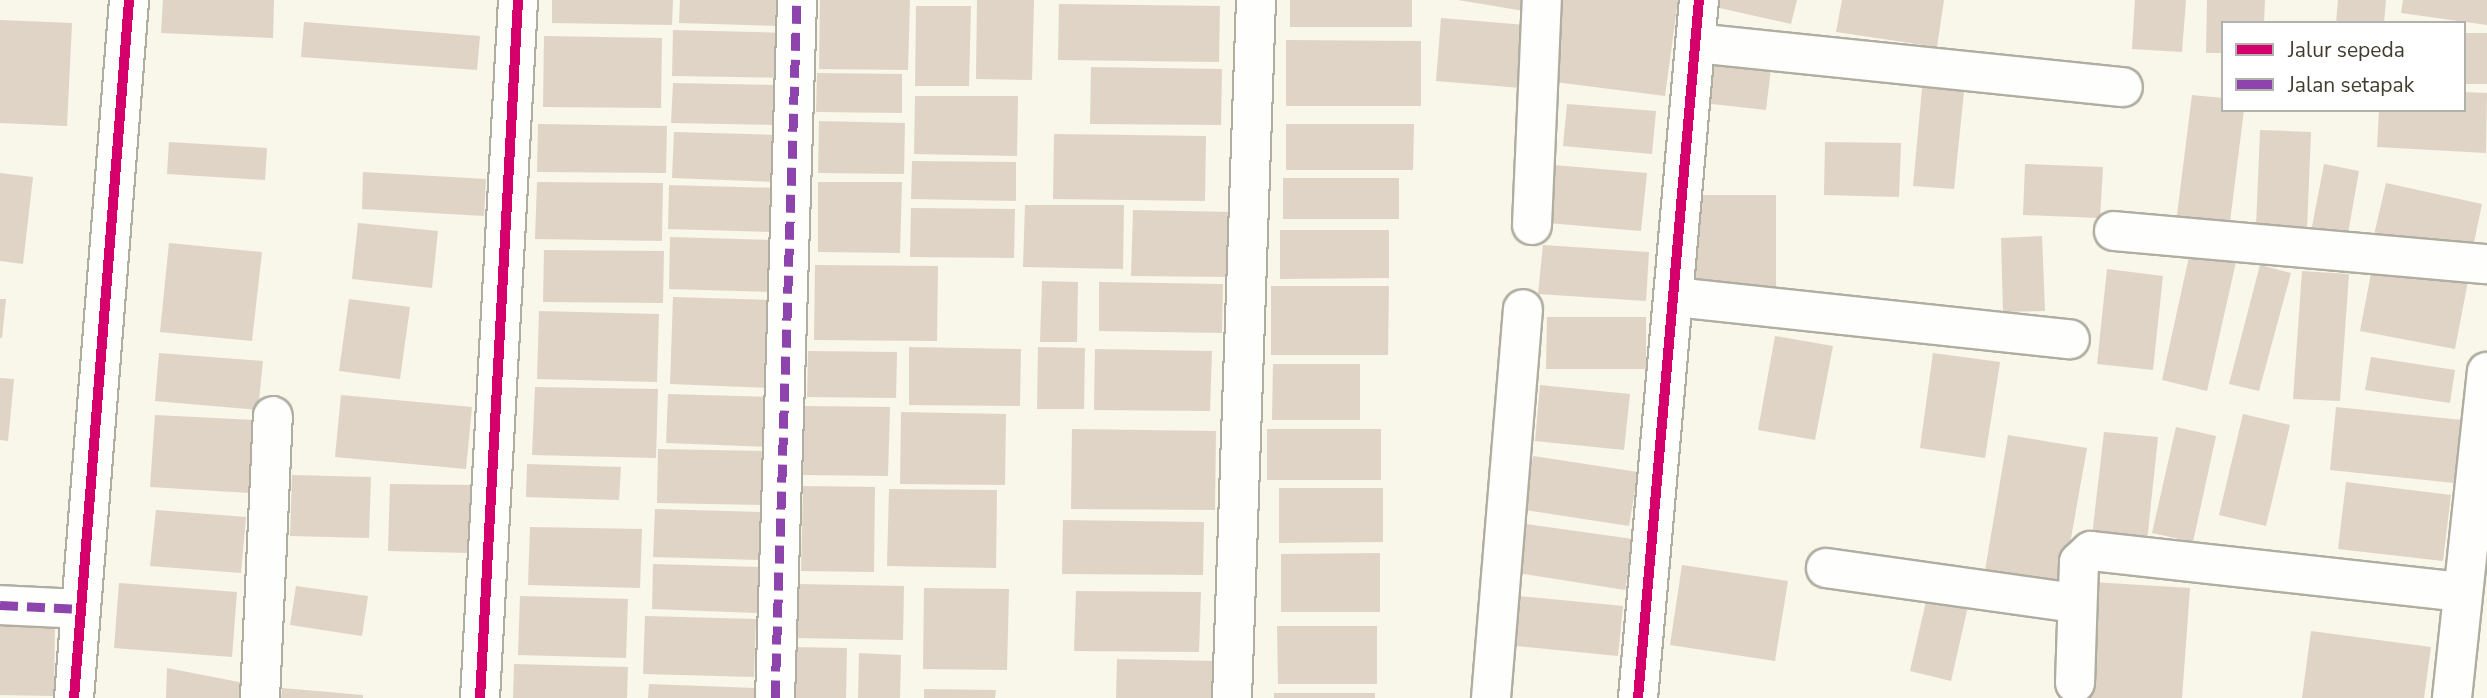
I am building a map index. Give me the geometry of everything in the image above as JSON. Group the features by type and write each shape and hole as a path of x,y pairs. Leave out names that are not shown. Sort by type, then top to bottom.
{"street":[{"path":"74,698 73,609 129,0"},
{"path":"480,698 518,0"},
{"path":"775,698 797,0"},
{"path":"1232,698 1256,0"},
{"path":"1532,225 1542,0"},
{"path":"1638,698 1699,0"},
{"path":"1696,44 2123,87"},
{"path":"2114,232 2487,264"},
{"path":"1674,297 2070,339"},
{"path":"1491,698 1523,309"},
{"path":"2452,698 2487,372"},
{"path":"260,698 273,416"},
{"path":"2075,683 2079,562 2099,551 2462,592"},
{"path":"1826,568 2076,603"},
{"path":"9,605 73,609"}],"building":[{"path":"163,0 274,0 273,38 161,33"},
{"path":"552,0 673,0 672,25 552,23"},
{"path":"680,0 780,0 779,26 679,23"},
{"path":"820,0 910,0 908,70 819,69"},
{"path":"977,0 1034,0 1032,80 976,79"},
{"path":"1290,0 1412,0 1412,27 1290,27"},
{"path":"1458,0 1526,0 1524,11"},
{"path":"1550,0 1678,0 1665,96 1539,80"},
{"path":"1707,0 1797,0 1791,24 1706,5"},
{"path":"1842,0 1944,0 1937,47 1836,32"},
{"path":"2135,0 2186,0 2182,52 2132,49"},
{"path":"2207,0 2265,0 2264,21 2221,21 2221,53 2206,53"},
{"path":"2338,0 2386,0 2384,21 2336,21"},
{"path":"2403,0 2487,0 2487,25 2401,13"},
{"path":"1059,4 1220,6 1219,62 1058,60"},
{"path":"916,6 971,6 969,86 915,86"},
{"path":"1441,18 1526,25 1521,88 1436,81"},
{"path":"0,20 72,23 67,126 0,123"},
{"path":"304,22 480,36 477,70 301,57"},
{"path":"673,30 792,33 791,78 672,76"},
{"path":"2466,33 2487,33 2487,84 2466,84"},
{"path":"544,36 662,38 661,108 543,107"},
{"path":"1286,40 1421,41 1421,106 1286,106"},
{"path":"1709,62 1771,69 1766,110 1703,103"},
{"path":"1091,67 1222,69 1221,125 1090,124"},
{"path":"817,73 902,74 902,113 816,112"},
{"path":"1923,78 1965,82 1954,189 1913,186"},
{"path":"673,83 775,85 773,125 671,123"},
{"path":"2466,92 2487,93 2486,153 2377,147 2379,112 2466,112"},
{"path":"2192,95 2221,98 2221,112 2244,112 2229,230 2176,223"},
{"path":"915,96 1018,96 1017,156 914,154"},
{"path":"1567,104 1656,111 1652,154 1563,146"},
{"path":"819,121 905,123 904,174 818,173"},
{"path":"538,124 667,126 666,173 537,172"},
{"path":"1286,124 1414,124 1413,170 1286,170"},
{"path":"2260,130 2311,132 2307,230 2256,228"},
{"path":"674,132 777,135 776,182 672,178"},
{"path":"1054,134 1206,136 1205,201 1053,199"},
{"path":"169,142 267,148 265,180 167,174"},
{"path":"1825,142 1901,143 1899,197 1824,195"},
{"path":"912,161 1016,162 1016,201 911,199"},
{"path":"2025,164 2103,167 2100,218 2023,215"},
{"path":"2324,164 2359,171 2347,239 2311,232"},
{"path":"1554,165 1647,173 1641,231 1548,223"},
{"path":"363,172 486,179 484,216 362,209"},
{"path":"0,173 33,177 23,264 0,261"},
{"path":"1283,178 1399,178 1399,219 1283,219"},
{"path":"537,182 663,183 662,241 535,239"},
{"path":"818,182 902,182 900,253 818,252"},
{"path":"2386,183 2482,204 2471,257 2374,235"},
{"path":"669,185 777,188 775,232 668,229"},
{"path":"1690,195 1776,195 1776,290 1689,290"},
{"path":"1025,205 1124,205 1123,269 1023,267"},
{"path":"911,208 1015,209 1014,258 910,257"},
{"path":"1133,210 1233,212 1232,277 1131,276"},
{"path":"358,223 438,231 432,288 352,279"},
{"path":"1280,230 1389,230 1389,278 1280,279"},
{"path":"2042,236 2045,311 2003,312 2001,238"},
{"path":"670,237 775,240 773,292 669,289"},
{"path":"169,243 262,252 252,341 160,332"},
{"path":"2192,243 2238,253 2207,391 2162,380"},
{"path":"1543,245 1649,252 1646,301 1538,294"},
{"path":"544,250 664,251 663,303 543,302"},
{"path":"2373,263 2468,281 2455,349 2360,331"},
{"path":"815,265 938,266 937,341 814,340"},
{"path":"2260,265 2291,273 2259,391 2229,384"},
{"path":"2107,269 2163,276 2153,370 2097,364"},
{"path":"2302,271 2349,274 2340,401 2293,399"},
{"path":"1042,281 1078,282 1077,342 1040,342"},
{"path":"1099,282 1223,284 1222,333 1099,331"},
{"path":"1271,286 1389,286 1388,355 1271,355"},
{"path":"673,297 771,300 769,388 670,384"},
{"path":"0,299 6,299 2,338 0,338"},
{"path":"349,299 410,307 400,379 339,371"},
{"path":"539,311 659,314 657,382 537,379"},
{"path":"1547,317 1646,317 1646,369 1546,369"},
{"path":"1775,336 1833,346 1815,440 1758,430"},
{"path":"909,347 1021,349 1020,406 909,405"},
{"path":"1038,347 1085,348 1084,409 1037,409"},
{"path":"1095,349 1212,351 1210,411 1094,410"},
{"path":"808,351 897,352 896,398 807,397"},
{"path":"159,353 263,361 258,410 155,401"},
{"path":"1933,353 2000,362 1985,458 1920,448"},
{"path":"2371,357 2455,370 2450,403 2365,390"},
{"path":"1273,364 1360,364 1360,420 1272,420"},
{"path":"0,378 14,379 8,441 0,440"},
{"path":"1540,385 1630,394 1624,450 1535,441"},
{"path":"535,387 658,389 656,458 532,455"},
{"path":"668,394 776,397 774,447 666,443"},
{"path":"341,395 472,407 466,469 335,457"},
{"path":"804,406 890,407 888,476 803,475"},
{"path":"2336,407 2462,420 2454,483 2330,470"},
{"path":"901,412 1006,414 1005,485 900,484"},
{"path":"2243,414 2290,425 2266,526 2219,515"},
{"path":"155,415 255,420 250,493 150,487"},
{"path":"2176,427 2216,436 2193,542 2152,533"},
{"path":"1072,429 1216,431 1215,510 1071,509"},
{"path":"1267,429 1381,429 1381,480 1267,480"},
{"path":"2104,432 2158,437 2146,551 2091,545"},
{"path":"2008,435 2087,448 2062,589 1984,576"},
{"path":"658,449 768,451 767,505 657,503"},
{"path":"1533,456 1638,472 1629,526 1525,510"},
{"path":"527,464 621,467 619,500 526,497"},
{"path":"292,475 371,477 369,538 290,536"},
{"path":"2346,482 2451,495 2443,561 2338,549"},
{"path":"390,484 471,485 469,553 388,551"},
{"path":"803,486 875,487 874,572 801,571"},
{"path":"1279,488 1383,488 1383,542 1279,543"},
{"path":"889,489 997,490 996,568 887,566"},
{"path":"655,509 762,512 760,560 653,557"},
{"path":"156,510 246,517 241,573 150,566"},
{"path":"1063,520 1204,522 1203,575 1062,574"},
{"path":"1526,524 1633,539 1625,590 1518,573"},
{"path":"530,527 642,529 640,588 528,585"},
{"path":"1380,553 1380,612 1281,612 1281,554"},
{"path":"653,564 760,567 757,613 652,609"},
{"path":"1682,565 1788,581 1775,661 1670,645"},
{"path":"2092,582 2190,588 2182,698 2083,698"},
{"path":"119,583 237,592 232,657 114,648"},
{"path":"798,584 904,586 903,640 797,638"},
{"path":"296,586 368,596 362,636 290,625"},
{"path":"924,588 1009,589 1007,670 923,669"},
{"path":"1076,591 1201,592 1199,652 1074,651"},
{"path":"1509,595 1623,606 1618,656 1505,645"},
{"path":"520,596 628,599 626,658 518,655"},
{"path":"1927,597 1968,606 1951,681 1910,671"},
{"path":"645,616 756,619 754,677 643,674"},
{"path":"0,622 55,622 54,696 0,695"},
{"path":"1277,626 1377,626 1377,684 1278,684"},
{"path":"2311,631 2431,647 2424,698 2302,698"},
{"path":"792,647 847,648 846,698 791,698"},
{"path":"859,653 901,655 900,698 858,698"},
{"path":"1117,659 1217,661 1216,698 1116,698"},
{"path":"514,664 628,667 627,698 513,698"},
{"path":"167,668 244,683 244,698 166,698"},
{"path":"649,684 756,688 756,698 648,698"},
{"path":"282,688 363,695 363,698 281,698"},
{"path":"924,689 996,690 995,698 924,698"},
{"path":"1274,693 1375,693 1375,698 1274,698"}],"marked path":[{"path":"775,698 797,0"},
{"path":"0,605 81,609"}],"cycle path":[{"path":"74,698 129,0"},
{"path":"480,698 518,0"},
{"path":"1638,698 1699,0"}]}
